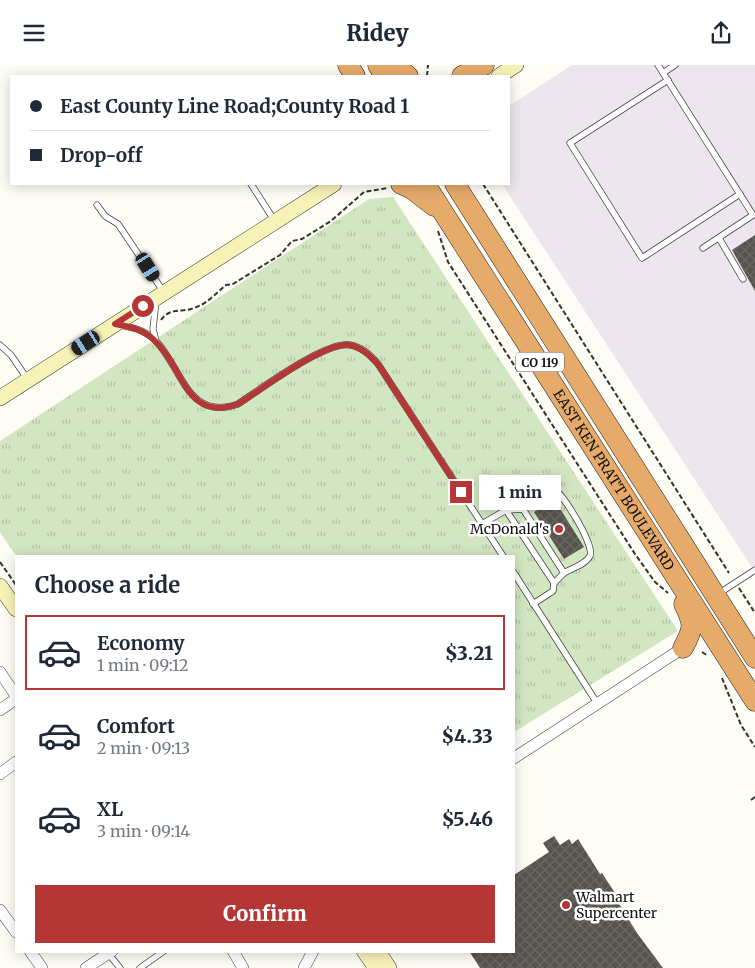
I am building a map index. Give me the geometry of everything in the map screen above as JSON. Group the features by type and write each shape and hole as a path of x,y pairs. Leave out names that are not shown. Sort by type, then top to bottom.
{"highway":[{"path":"394,65 407,75"},
{"path":"464,75 484,65"},
{"name":"EAST KEN PRATT BOULEVARD","path":"426,185 443,225 654,541 696,641 755,703"},
{"name":"EAST KEN PRATT BOULEVARD","path":"456,185 755,658"},
{"path":"398,187 412,189 432,204 443,225"},
{"path":"696,641 730,633 736,637 755,667"},
{"path":"696,641 721,657 755,703"}],"main road":[{"path":"501,75 516,65"},
{"path":"0,398 332,185"},
{"path":"0,586 15,608"},
{"path":"365,953 376,968"},
{"path":"379,953 389,968"}],"street":[{"path":"515,757 696,641"},
{"path":"0,672 15,691"},
{"path":"0,694 15,691"},
{"path":"2,706 15,691"},
{"path":"0,774 15,763"},
{"path":"0,910 15,931"},
{"path":"31,953 42,968"},
{"path":"86,968 108,953"},
{"path":"234,953 243,968"},
{"path":"304,968 312,953"}],"lane":[{"path":"658,65 753,215 703,248"},
{"path":"663,73 675,65"},
{"path":"668,80 570,143 642,258 740,194"},
{"path":"252,185 275,222"},
{"path":"98,205 105,216 118,224 161,295 153,329 156,341 192,396 202,404 227,408 238,404 324,349 348,345 359,348 378,364 502,555"},
{"path":"719,238 742,279"},
{"path":"115,324 140,329 156,341"},
{"path":"0,345 11,355 28,380"},
{"path":"482,524 506,510 523,509 551,490 554,489 561,496 588,541 591,550 590,556 583,563 564,573 554,583 553,591 534,604"},
{"path":"523,509 564,573"},
{"path":"506,510 554,583"},
{"path":"716,596 755,570"},
{"path":"515,575 597,703"},
{"path":"111,953 120,968"},
{"path":"140,968 161,953"}],"path":[{"path":"484,185 729,573"},
{"path":"160,322 168,313 192,309 219,293 226,285 233,284 272,260 292,241 302,239 331,221 364,192 398,187"},
{"path":"443,225 448,262 636,554 655,582 672,598"},
{"path":"0,562 15,584"},
{"path":"739,588 755,613"},
{"path":"696,641 714,659"},
{"path":"722,677 741,725 755,747"},
{"path":"751,800 755,797"}],"shaded area":[{"path":"572,65 755,65 755,572 503,185 510,185 510,105"}],"green space":[{"path":"393,197 678,631 515,731 515,555 15,555 0,532 0,441 369,199"}],"building":[{"path":"755,235 755,291 732,250"},
{"name":"McDonald's","path":"554,499 584,547 564,559 534,512"},
{"name":"Walmart Supercenter","path":"554,836 560,845 569,839 572,844 578,839 600,874 602,873 615,893 613,894 637,933 663,968 480,968 470,953 515,953 515,874 549,852 543,843"}],"place":[{"name":"McDonald's","path":"559,529"},
{"name":"Walmart Supercenter","path":"566,905"}],"route":[{"path":"143,306 115,324 140,329 156,341 192,396 202,404 214,407 227,408 238,404 324,349 336,345 348,345 359,348 369,354 378,364 461,492"}]}
